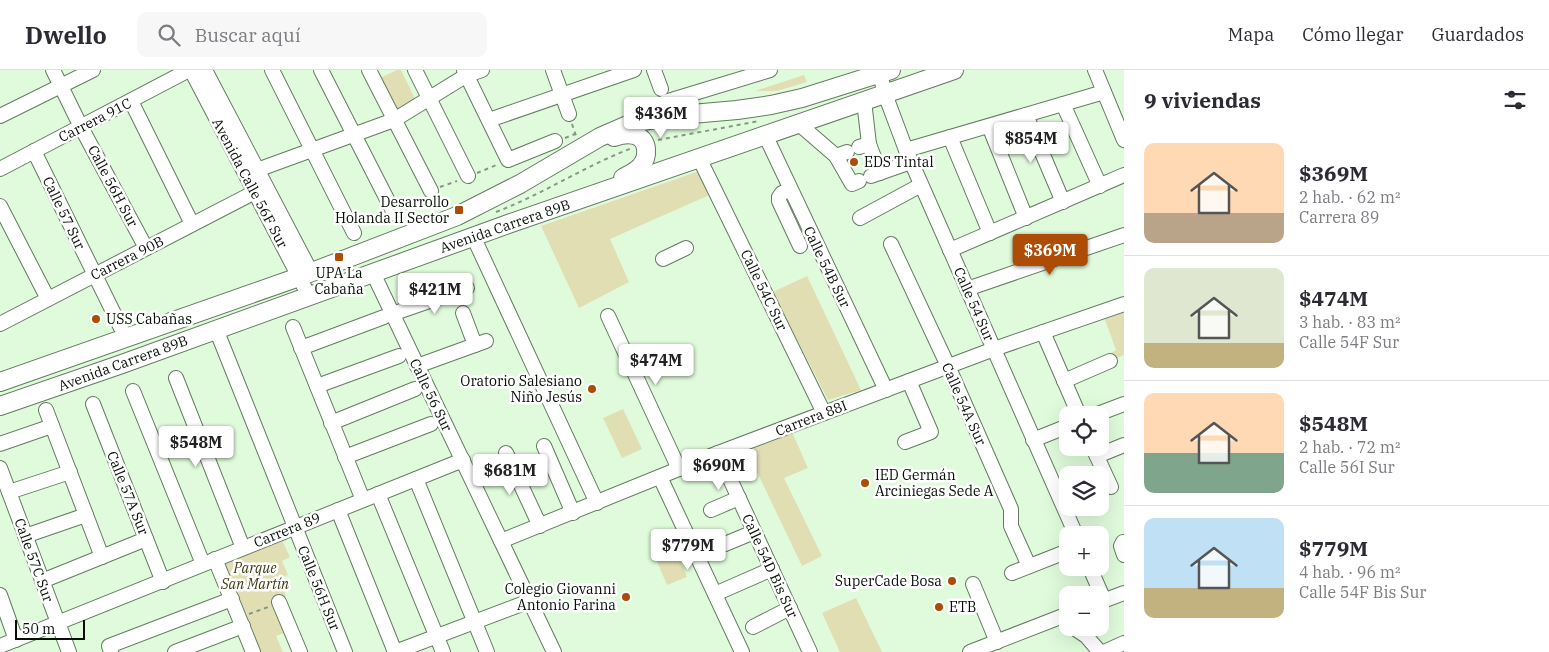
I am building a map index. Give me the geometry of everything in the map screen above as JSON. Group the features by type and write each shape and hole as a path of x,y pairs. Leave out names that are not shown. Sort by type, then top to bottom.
{"main road":[{"name":"Avenida Carrera 89B","path":"0,406 473,236 954,70"},
{"name":"Avenida Carrera 89B","path":"0,382 305,275 457,216 512,188 613,130 641,121 669,116 771,105 802,98 883,71"},
{"path":"565,157 610,138 625,134 639,136 645,144 647,153 641,166 636,171 580,200"}],"street":[{"name":"Calle 56H Sur","path":"53,70 81,127 146,248"},
{"path":"0,116 92,70"},
{"name":"Carrera 91C","path":"0,169 190,70"},
{"name":"Avenida Calle 56F Sur","path":"190,70 255,192 305,275"},
{"name":"Avenida Calle 56F Sur","path":"205,70 257,170 305,275 309,296"},
{"path":"272,70 354,233"},
{"path":"321,70 394,213"},
{"path":"369,70 431,191"},
{"path":"414,70 468,176"},
{"path":"257,170 394,120 465,73 482,70"},
{"path":"553,70 569,114"},
{"path":"489,120 634,70"},
{"path":"654,70 663,96 770,70"},
{"path":"1095,70 1124,140"},
{"name":"Calle 54 Sur","path":"883,71 885,94 908,156 1072,526"},
{"path":"465,73 508,160 555,142"},
{"path":"864,101 853,150 852,184 950,137 1104,92"},
{"path":"131,101 192,224"},
{"path":"1064,104 1100,186"},
{"path":"1026,114 1063,202"},
{"path":"799,124 853,150 870,177"},
{"path":"989,126 1026,218"},
{"path":"950,137 990,233"},
{"name":"Calle 54B Sur","path":"768,143 886,390"},
{"name":"Calle 57 Sur","path":"34,151 121,328"},
{"name":"Calle 54C Sur","path":"703,166 824,413"},
{"path":"950,250 1124,174"},
{"path":"860,218 921,184"},
{"path":"790,190 782,193 779,197 800,246"},
{"name":"Carrera 90B","path":"1,320 48,299 255,192"},
{"path":"0,206 48,299"},
{"path":"967,289 1124,235"},
{"path":"473,236 597,503"},
{"name":"Calle 54A Sur","path":"891,244 948,366 1011,509 1011,526 1029,566"},
{"path":"662,259 686,248"},
{"name":"Calle 56 Sur","path":"372,273 388,316 418,366 554,652"},
{"path":"301,348 468,288"},
{"name":"Carrera 88I","path":"501,541 718,453 948,366 1124,304"},
{"path":"418,366 481,343 463,313"},
{"path":"608,316 679,469"},
{"path":"293,328 362,500"},
{"name":"Calle 56H Sur","path":"216,329 345,652"},
{"path":"1043,332 1075,406"},
{"path":"316,386 400,356"},
{"path":"1064,381 1110,361"},
{"path":"176,378 244,548"},
{"path":"905,442 931,432 909,381"},
{"path":"331,423 415,389"},
{"path":"133,391 209,562 232,599 254,652"},
{"name":"Calle 57A Sur","path":"93,404 163,582"},
{"path":"1109,410 1124,404"},
{"path":"46,410 102,557"},
{"path":"345,457 431,424"},
{"path":"0,444 52,426"},
{"path":"1033,440 1059,430"},
{"path":"1109,449 1124,445"},
{"path":"544,446 573,513"},
{"path":"506,453 540,526"},
{"name":"Calle 54D Bis Sur","path":"718,453 790,608 805,650"},
{"path":"1097,456 1111,487"},
{"name":"Carrera 89","path":"0,646 463,460"},
{"name":"Calle 57C Sur","path":"0,468 69,652"},
{"path":"9,492 70,472"},
{"path":"660,477 742,652"},
{"path":"416,479 487,652"},
{"path":"378,494 442,652"},
{"path":"711,510 739,498"},
{"path":"338,510 395,652 530,601"},
{"path":"25,536 86,515"},
{"path":"725,544 754,532"},
{"path":"42,581 146,539"},
{"path":"1012,573 1059,554"},
{"path":"714,594 772,569"},
{"path":"973,584 997,642"},
{"path":"1109,598 1124,592"},
{"path":"0,595 16,640"},
{"path":"110,649 232,599"},
{"path":"279,602 300,652"},
{"path":"753,627 790,608"},
{"path":"970,652 1059,618"},
{"path":"174,652 241,622"},
{"path":"1086,636 1100,652"},
{"path":"1104,652 1124,644"}],"path":[{"path":"569,114 577,139"},
{"path":"241,622 279,602"}],"green space":[{"path":"401,70 416,101 396,110 380,78"},
{"path":"804,75 807,82 777,91 755,91"},
{"path":"699,171 714,193 610,239 629,282 579,308 541,226"},
{"path":"807,276 861,390 828,400 773,292"},
{"path":"1124,311 1124,355 1110,361 1109,354 1116,350 1104,317"},
{"path":"623,409 642,449 622,458 603,418"},
{"path":"792,432 808,468 784,478 822,556 802,566 747,451"},
{"name":"Parque San Martín","path":"287,538 283,542 290,557 282,561 288,575 279,579 286,596 273,601 285,633 276,636 283,652 260,652 224,563"},
{"path":"671,539 687,577 667,585 651,547"},
{"path":"856,598 882,652 840,652 822,613"}],"place":[{"name":"EDS Tintal","path":"854,162"},
{"name":"Desarrollo Holanda II Sector","path":"459,210"},
{"name":"UPA La Cabaña","path":"339,257"},
{"name":"USS Cabañas","path":"96,319"},
{"name":"Oratorio Salesiano Niño Jesús","path":"592,389"},
{"name":"IED Germán Arciniegas Sede A","path":"865,483"},
{"name":"SuperCade Bosa","path":"952,581"},
{"name":"Colegio Giovanni Antonio Farina","path":"626,597"},
{"name":"ETB","path":"939,607"}]}
